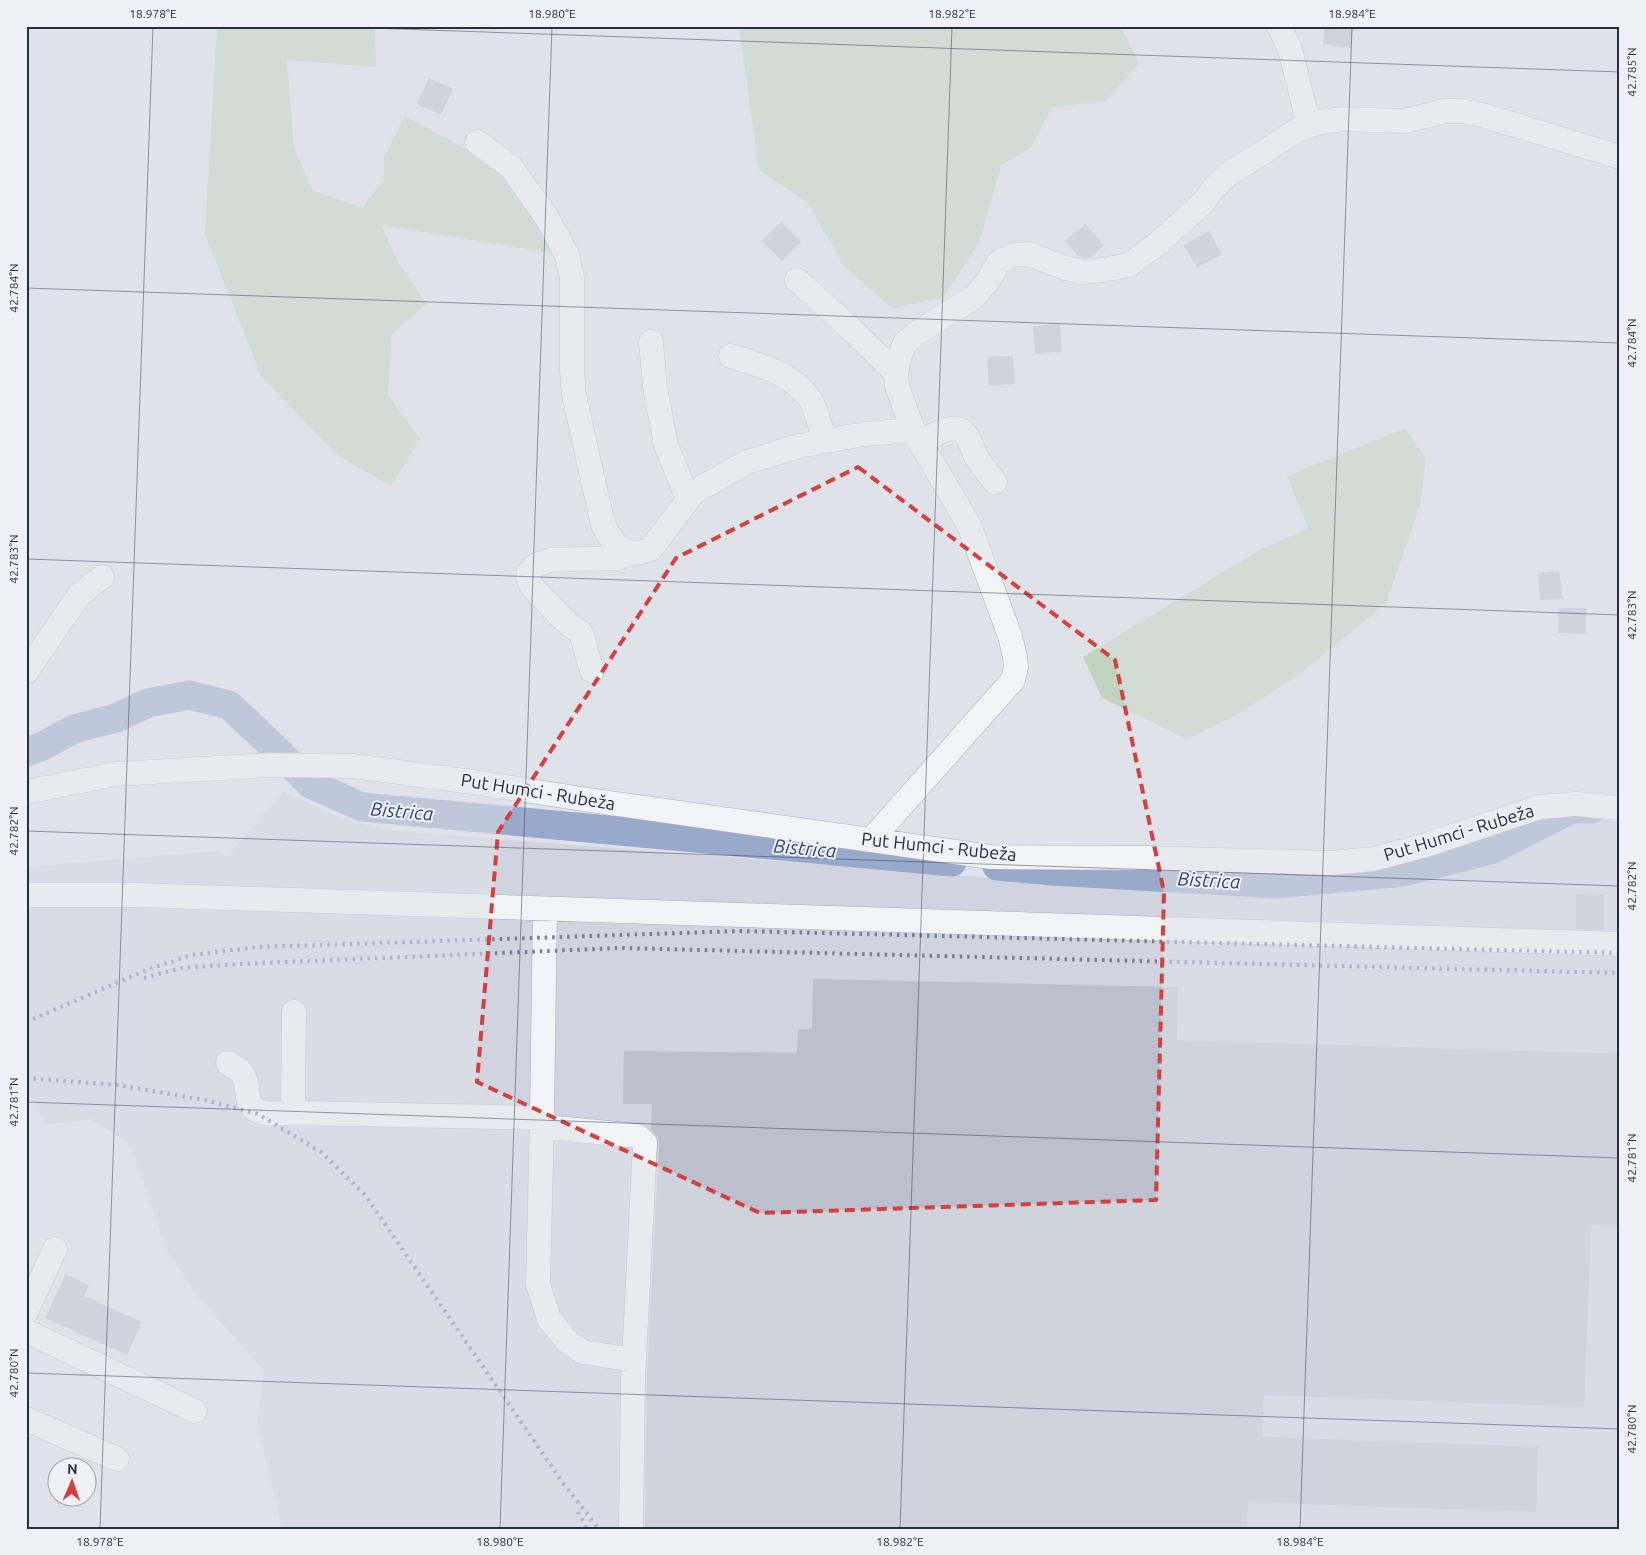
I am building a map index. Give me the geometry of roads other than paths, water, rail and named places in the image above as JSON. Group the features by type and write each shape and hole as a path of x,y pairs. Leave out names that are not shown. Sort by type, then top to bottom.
{"street":[{"path":"1279,26 1290,49 1309,126"},
{"path":"871,840 1013,680 1016,668 1010,636 968,525 917,437 897,386 896,373 905,343 917,333 974,297 987,282 998,262 1013,255 1029,254 1065,268 1084,272 1129,265 1157,244 1203,202 1227,175 1298,130 1319,122 1342,120 1405,121 1445,111 1462,111 1482,115 1620,158"},
{"path":"477,142 511,167 547,218 568,255 572,278 572,370 574,395 603,525 614,544 621,550 645,552 651,549 694,492 747,462 799,446 825,441 864,434 917,437 931,436 952,429 960,430 966,434 978,460 995,482"},
{"path":"797,280 896,373"},
{"path":"651,342 655,387 666,445 688,499"},
{"path":"731,356 763,366 792,381 811,401 825,441"},
{"path":"592,671 581,633 565,621 532,586 528,578 529,572 536,565 550,560 618,558 630,552"},
{"path":"26,672 80,594 102,577"},
{"name":"Put Humci - Rubeža","path":"26,792 116,774 271,765 353,766 990,857 1331,862 1374,859 1426,845 1540,807 1576,804 1620,808"},
{"path":"26,895 147,896 1620,944"},
{"path":"545,909 538,1284 549,1320 568,1342 582,1352 634,1360"},
{"path":"294,1012 293,1107 297,1113"},
{"path":"228,1063 241,1072 249,1104 254,1110 263,1113 542,1118 550,1126 556,1128 638,1136 645,1143 634,1360 631,1529"},
{"path":"26,1312 55,1249"},
{"path":"26,1331 195,1410"},
{"path":"26,1418 117,1459"}],"waterway":[{"name":"Bistrica","path":"26,752 43,746 74,729 116,718 148,703 189,695 229,705 310,784 362,807 952,862"},
{"name":"Bistrica","path":"997,866 1276,884 1404,872 1491,850 1572,809 1591,809"}],"railway":[{"path":"26,1022 149,969 191,955 258,947 741,931 1620,953"},
{"path":"144,978 182,968 238,964 620,948 1620,973"},
{"path":"26,1078 118,1085 205,1100 258,1114 321,1152 365,1195 563,1483 599,1529"},
{"path":"578,1512 587,1529"}]}
